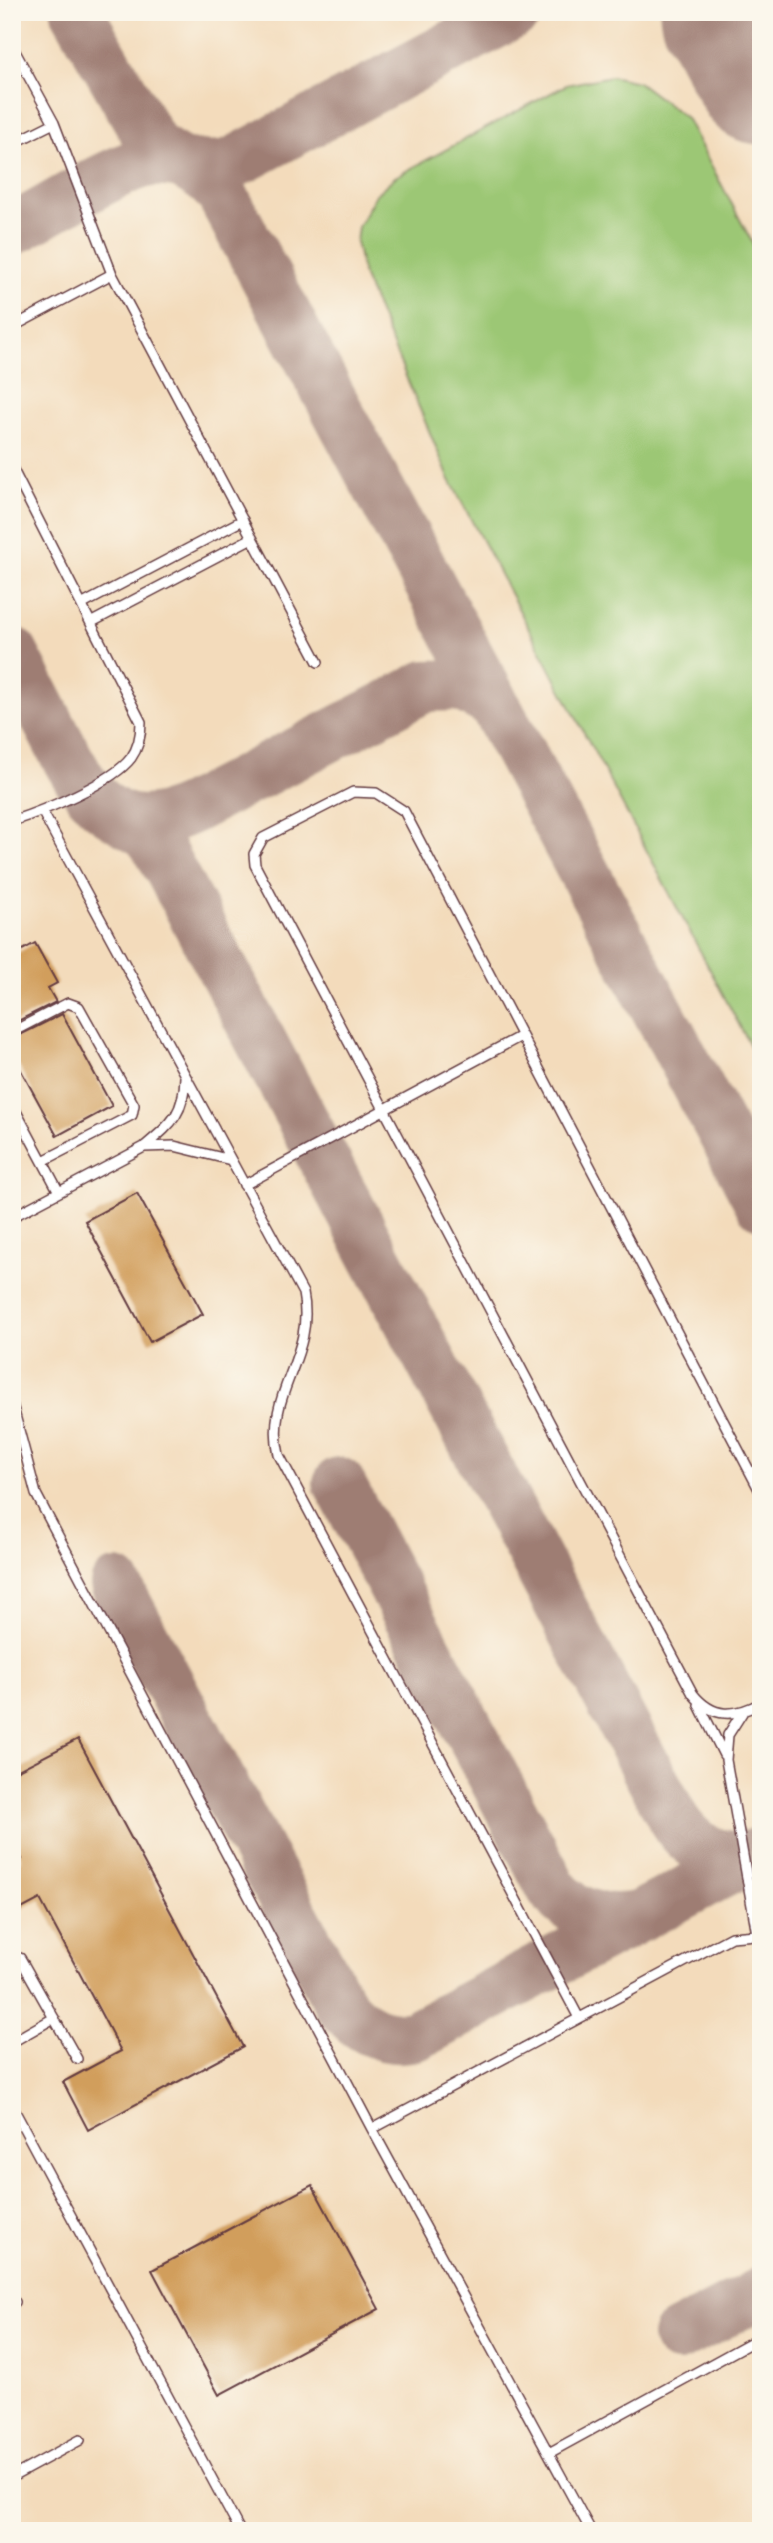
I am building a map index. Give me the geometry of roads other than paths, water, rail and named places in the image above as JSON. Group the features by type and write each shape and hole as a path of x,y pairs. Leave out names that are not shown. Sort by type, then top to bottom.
{"lane":[{"path":"12,46 54,123 112,274 318,662"},
{"path":"12,144 54,123"},
{"path":"12,327 112,274"},
{"path":"12,468 137,709 141,734 131,757 122,766 43,811 12,821"},
{"path":"83,604 243,520"},
{"path":"92,622 252,538"},
{"path":"726,1760 256,865 254,854 264,838 353,792 376,793 397,804 404,811 761,1493"},
{"path":"43,811 303,1293 306,1311 300,1350 274,1422 279,1455 579,2018"},
{"path":"12,1032 68,1003 79,1007 134,1105 132,1115 43,1161"},
{"path":"244,1185 521,1036"},
{"path":"12,1217 144,1147 179,1114 184,1096 185,1075"},
{"path":"12,1104 59,1192"},
{"path":"144,1147 174,1146 231,1160"},
{"path":"12,1404 36,1494 372,2129 591,2531"},
{"path":"693,1694 702,1705 713,1712 742,1713 761,1703"},
{"path":"742,1713 728,1735 726,1760 761,1956"},
{"path":"372,2129 731,1937 756,1935"},
{"path":"20,1958 77,2059"},
{"path":"12,2042 54,2018"},
{"path":"12,2106 240,2531"},
{"path":"549,2453 761,2337"},
{"path":"12,2477 80,2440"}]}
